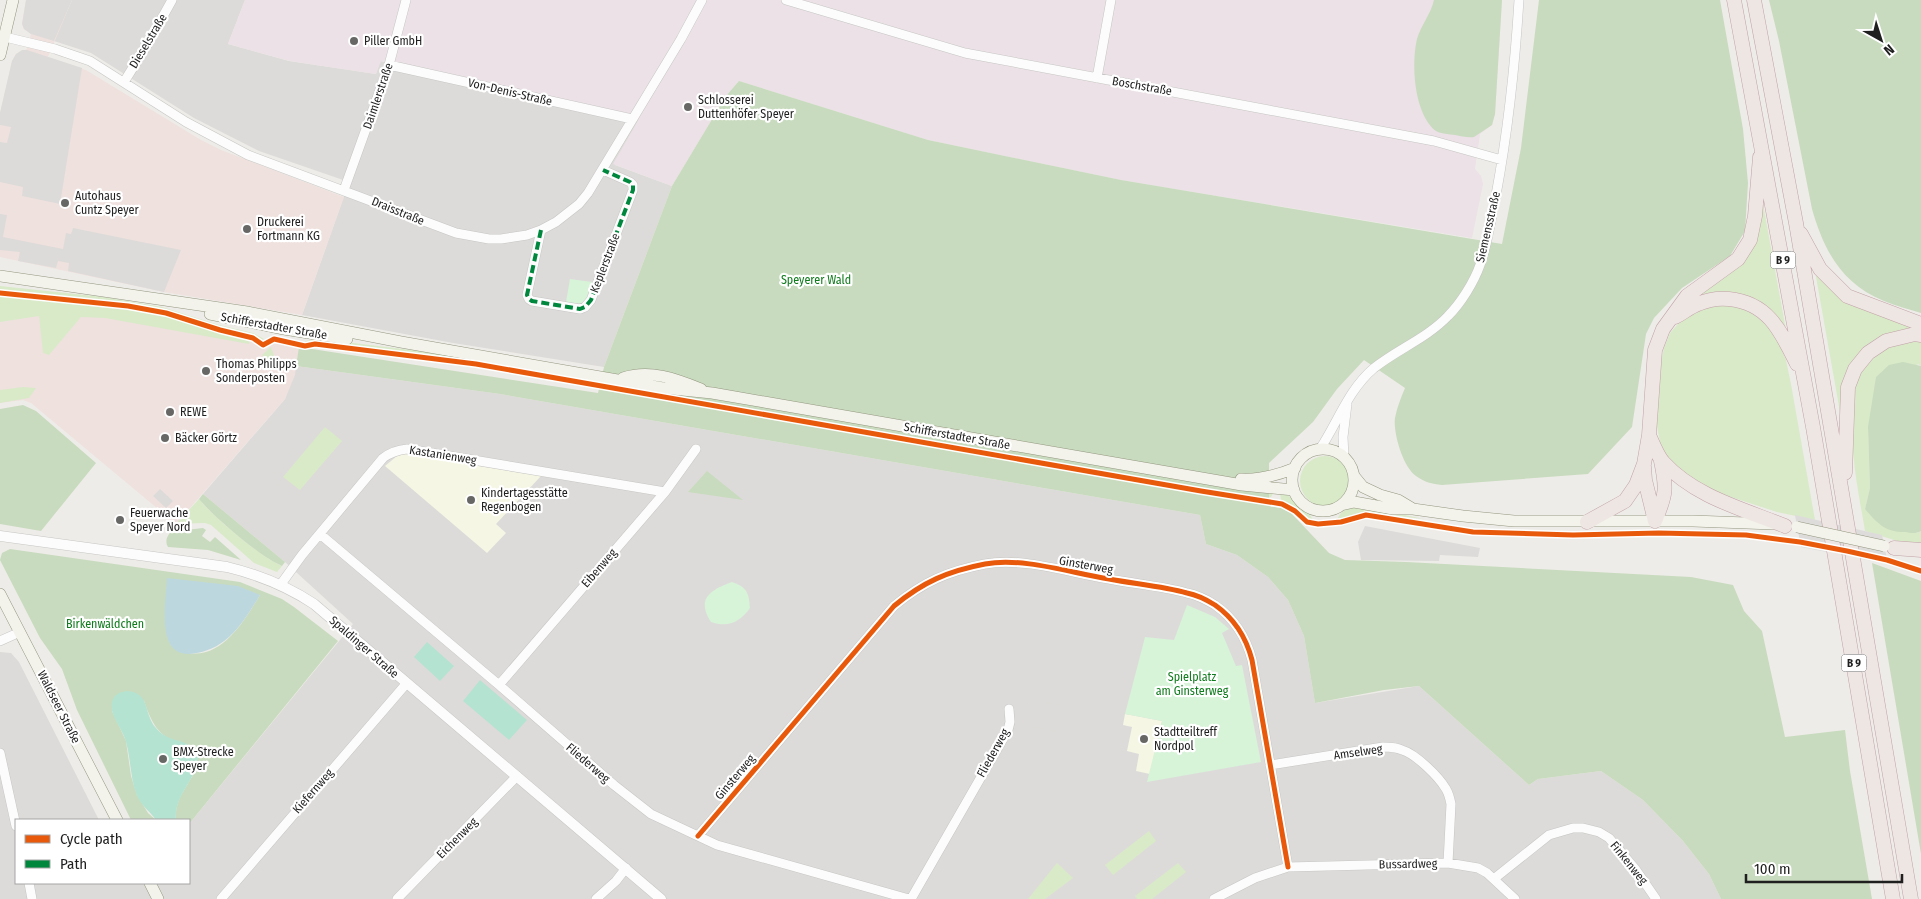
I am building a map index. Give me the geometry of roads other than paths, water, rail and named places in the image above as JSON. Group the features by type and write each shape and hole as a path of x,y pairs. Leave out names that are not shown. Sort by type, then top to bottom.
{"highway":[{"name":"B 9","path":"1734,0 1805,382 1893,899"},
{"name":"B 9","path":"1754,0 1796,223 1911,899"},
{"path":"1587,522 1625,501 1636,485 1644,464 1649,435 1655,350 1663,329 1688,296 1738,259 1750,240 1755,216 1761,139"},
{"path":"1796,223 1820,269 1847,296 1921,324"},
{"path":"1670,320 1700,303 1720,298 1742,301 1758,308 1771,319 1784,337 1805,382"},
{"path":"1844,504 1848,387 1855,369 1868,353 1886,341 1915,334 1921,335"},
{"path":"1649,435 1662,461 1666,488 1665,497 1655,521"},
{"path":"1662,461 1698,490 1729,504 1791,526"},
{"path":"1644,464 1645,480 1655,521"},
{"path":"1889,547 1921,550"}],"main road":[{"path":"0,55 13,0"},
{"name":"Schifferstadter Straße","path":"2,276 247,312 400,342 672,389 712,394 1242,485 1294,490"},
{"path":"1413,509 1398,500 1380,495 1363,487 1354,476 1344,457 1337,452 1320,450 1311,452 1303,457 1295,468 1292,481 1294,490 1302,502 1315,510 1331,510 1354,502 1393,509 1413,509 1514,521 1748,522 1791,526 1889,547 1921,558"},
{"name":"Schifferstadter Straße","path":"1202,477 1250,479 1276,475 1295,468"},
{"path":"1341,505 1351,492 1354,476"},
{"name":"Waldseer Straße","path":"0,594 116,819"},
{"path":"150,884 158,899"}],"street":[{"name":"Dieselstraße","path":"124,82 172,0"},
{"name":"Daimlerstraße","path":"344,190 389,65 406,0"},
{"name":"Draisstraße","path":"5,37 82,58 102,68 186,122 248,155 444,229 477,238 501,239 514,238 541,230 556,222 579,204 603,170 702,0"},
{"name":"Boschstraße","path":"786,0 965,54 1434,141 1502,160"},
{"path":"1097,78 1111,0"},
{"name":"Siemensstraße","path":"1320,450 1348,399 1373,370 1392,355 1425,336 1449,316 1480,266 1487,242 1502,160 1516,49 1519,0"},
{"name":"Von-Denis-Straße","path":"389,65 632,119"},
{"name":"Keplerstraße","path":"541,230 527,295 528,299 585,308 591,300 633,190 633,185 630,182 603,170"},
{"path":"1344,457 1343,437 1348,399"},
{"name":"Kastanienweg","path":"281,584 384,458 390,452 398,450 410,449 665,492"},
{"name":"Eibenweg","path":"499,685 665,492 696,449"},
{"name":"Fliederweg","path":"320,534 499,685 614,786 642,807 660,818 717,845 910,899 1008,730 1010,722 1009,709"},
{"name":"Spaldinger Straße","path":"0,536 219,565 256,574 281,584 314,604 661,899"},
{"name":"Ginsterweg","path":"698,836 894,606 911,592 934,579 999,562 1021,564 1186,592 1214,605 1235,623 1249,646 1288,867"},
{"path":"0,641 20,632"},
{"name":"Kiefernweg","path":"221,899 406,684"},
{"name":"Amselweg","path":"1270,765 1383,747 1404,750 1414,756 1438,779 1449,795 1451,804 1448,862"},
{"path":"0,753 4,791 15,823"},
{"name":"Eichenweg","path":"397,899 517,776"},
{"name":"Finkenweg","path":"1495,878 1549,835 1573,828 1583,828 1599,832 1609,838 1636,870 1656,899"},
{"name":"Bussardweg","path":"1214,899 1255,878 1288,867 1448,862 1478,868 1495,878 1515,899"},
{"path":"596,899 616,881 626,868"},
{"path":"29,884 32,899"}],"water":[{"path":"167,578 238,586 260,595 240,625 223,642 202,652 183,653 174,649 167,637 165,612"}],"place":[{"name":"Piller GmbH","path":"354,41"},
{"name":"Schlosserei Duttenhöfer Speyer","path":"688,107"},
{"name":"Autohaus Cuntz Speyer","path":"65,203"},
{"name":"Druckerei Fortmann KG","path":"247,229"},
{"name":"Thomas Philipps Sonderposten","path":"206,371"},
{"name":"REWE","path":"170,412"},
{"name":"Bäcker Görtz","path":"165,438"},
{"name":"Kindertagesstätte Regenbogen","path":"471,500"},
{"name":"Feuerwache Speyer Nord","path":"120,520"},
{"name":"Stadtteiltreff Nordpol","path":"1144,739"},
{"name":"BMX-Strecke Speyer","path":"163,759"}],"park label":[{"name":"Speyerer Wald","path":"816,280"},
{"name":"Birkenwäldchen","path":"105,624"},
{"name":"Spielplatz am Ginsterweg","path":"1192,684"}]}
